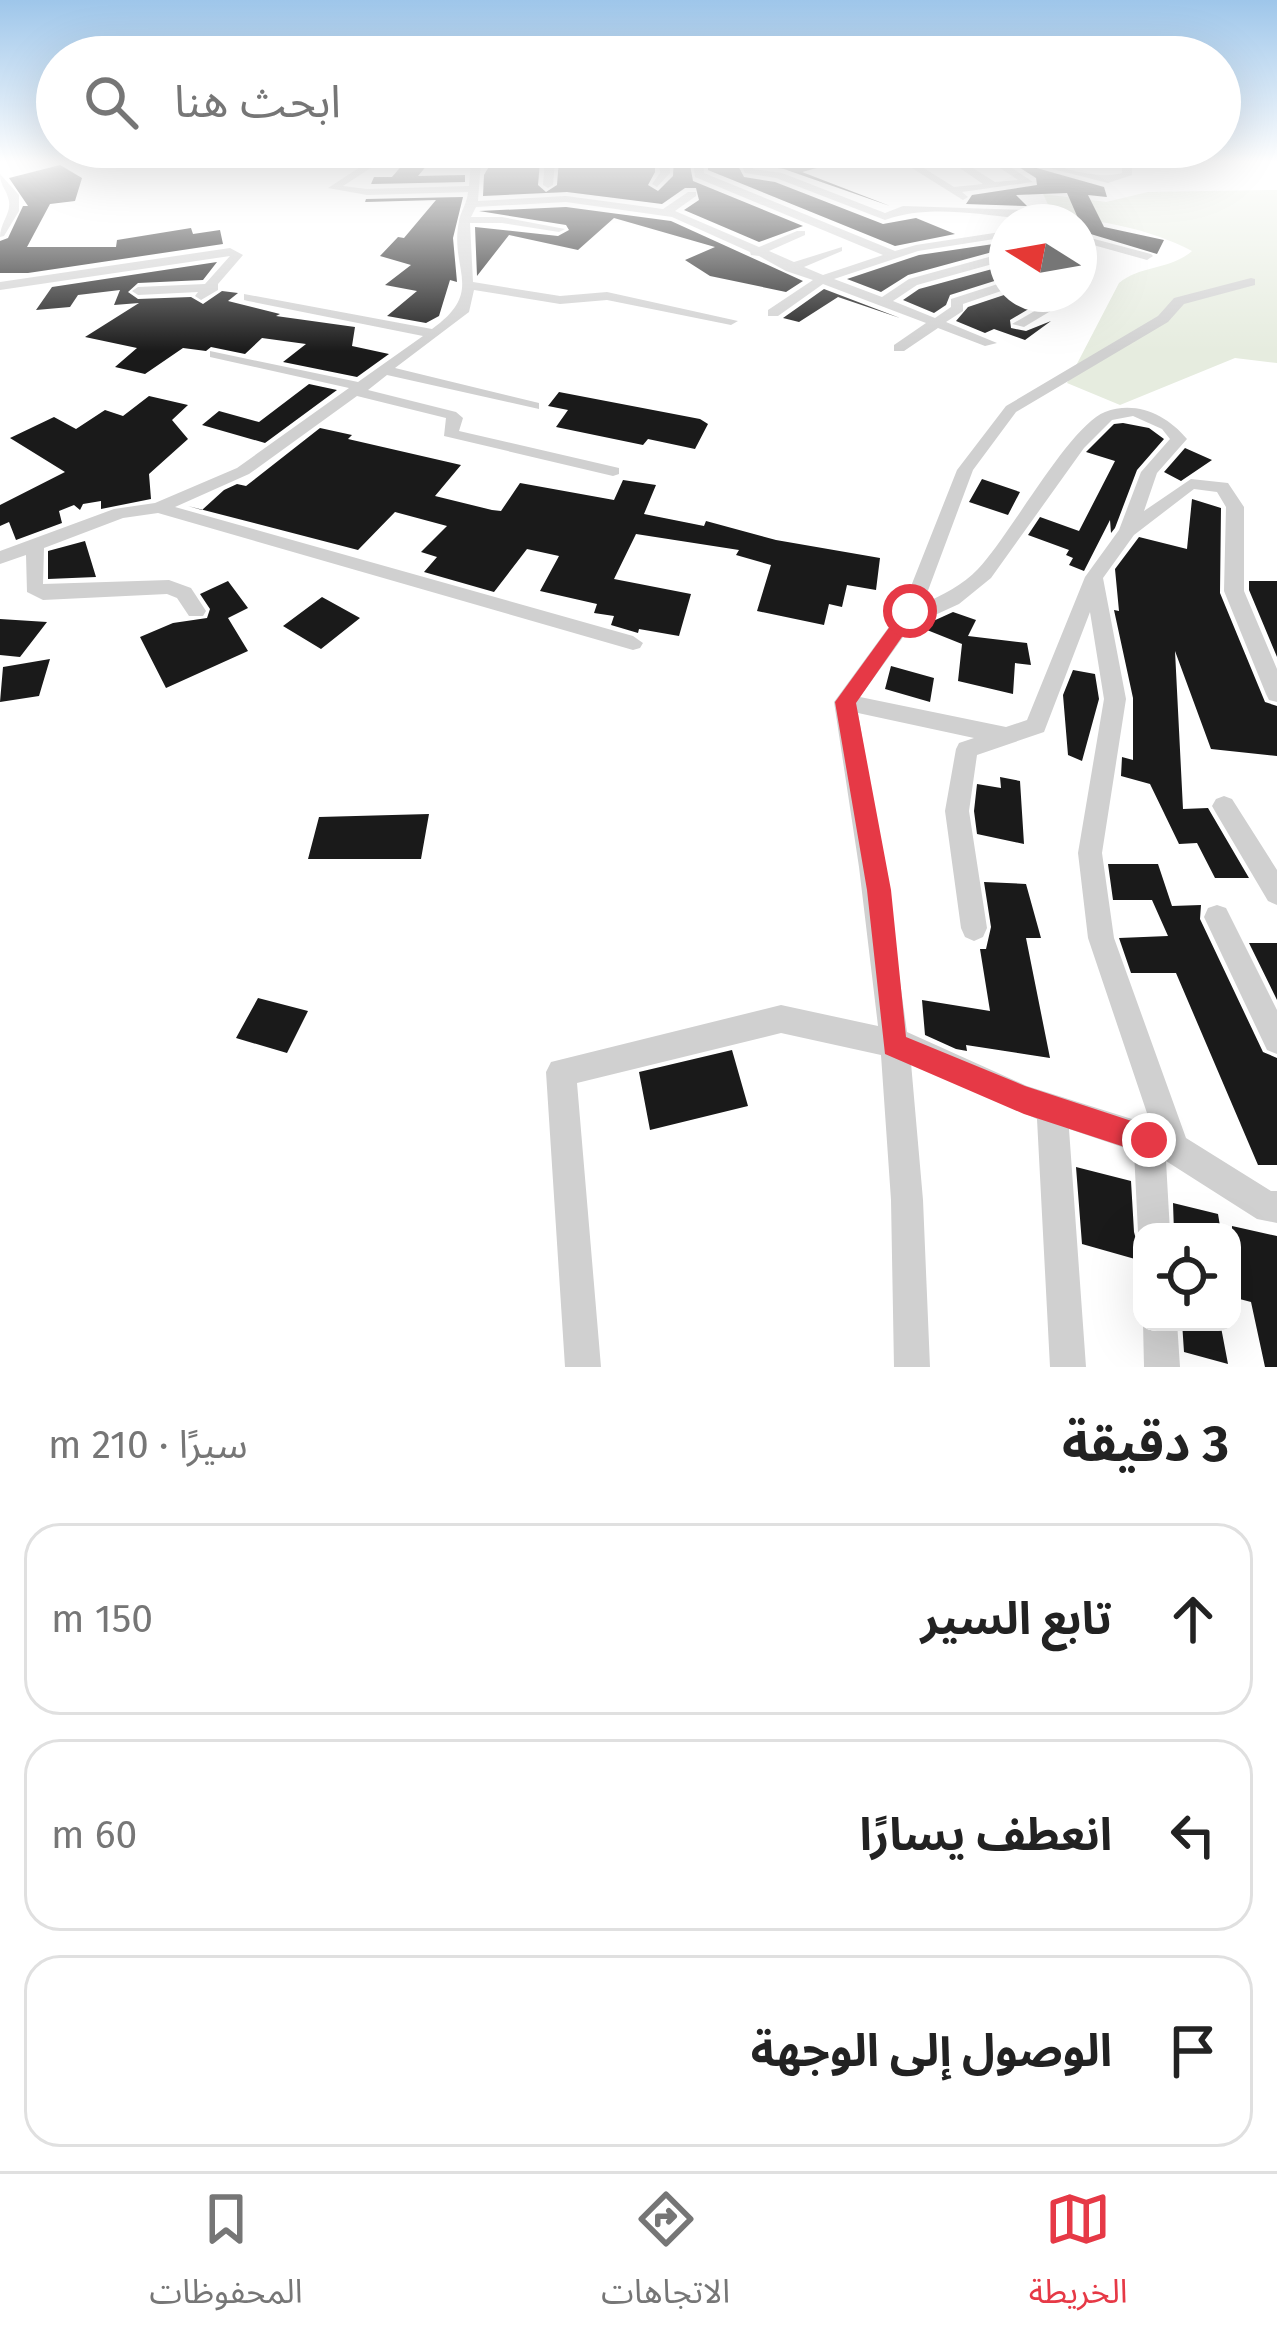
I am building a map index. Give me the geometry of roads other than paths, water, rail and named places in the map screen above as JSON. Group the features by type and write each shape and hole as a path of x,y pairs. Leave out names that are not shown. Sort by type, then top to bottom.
{"street":[{"path":"0,558 120,513 158,508 259,462 464,309 469,224"},
{"path":"524,224 559,230"},
{"path":"693,224 790,268 990,343"},
{"path":"818,224 894,255"},
{"path":"755,253 801,233"},
{"path":"773,314 822,279 916,248 989,237"},
{"path":"1097,243 1148,256"},
{"path":"790,268 838,249"},
{"path":"0,286 230,252 237,255 201,296"},
{"path":"885,301 913,282 989,261"},
{"path":"913,282 956,302 989,291"},
{"path":"912,1367 912,1260 879,890 845,702 904,621 964,470 1011,409 1163,319 1180,301 1251,282"},
{"path":"467,285 560,300 607,296 730,321"},
{"path":"138,291 214,286"},
{"path":"248,297 435,334"},
{"path":"899,348 958,308 956,302"},
{"path":"1018,324 1040,312"},
{"path":"215,354 451,415 455,418 450,433 613,471"},
{"path":"386,370 534,406"},
{"path":"904,621 976,583 1012,541 1087,434 1107,416 1129,410 1167,426 1179,439 1149,472 1128,531"},
{"path":"974,928 957,811 967,749 1036,726 1094,577 1128,531 1191,484 1222,487 1235,507 1234,591 1277,694"},
{"path":"158,508 633,643"},
{"path":"34,543 34,587 43,593 169,587 184,593 196,611"},
{"path":"1094,577 1115,699 1090,853 1101,938 1162,1144 1155,1223"},
{"path":"845,702 1006,736"},
{"path":"1224,806 1277,892"},
{"path":"1217,916 1277,1040"},
{"path":"583,1367 561,1072 782,1019 894,1045 1052,1109 1162,1144 1268,1208 1277,1207"},
{"path":"1052,1109 1067,1367"},
{"path":"1160,1331 1162,1367"}]}
